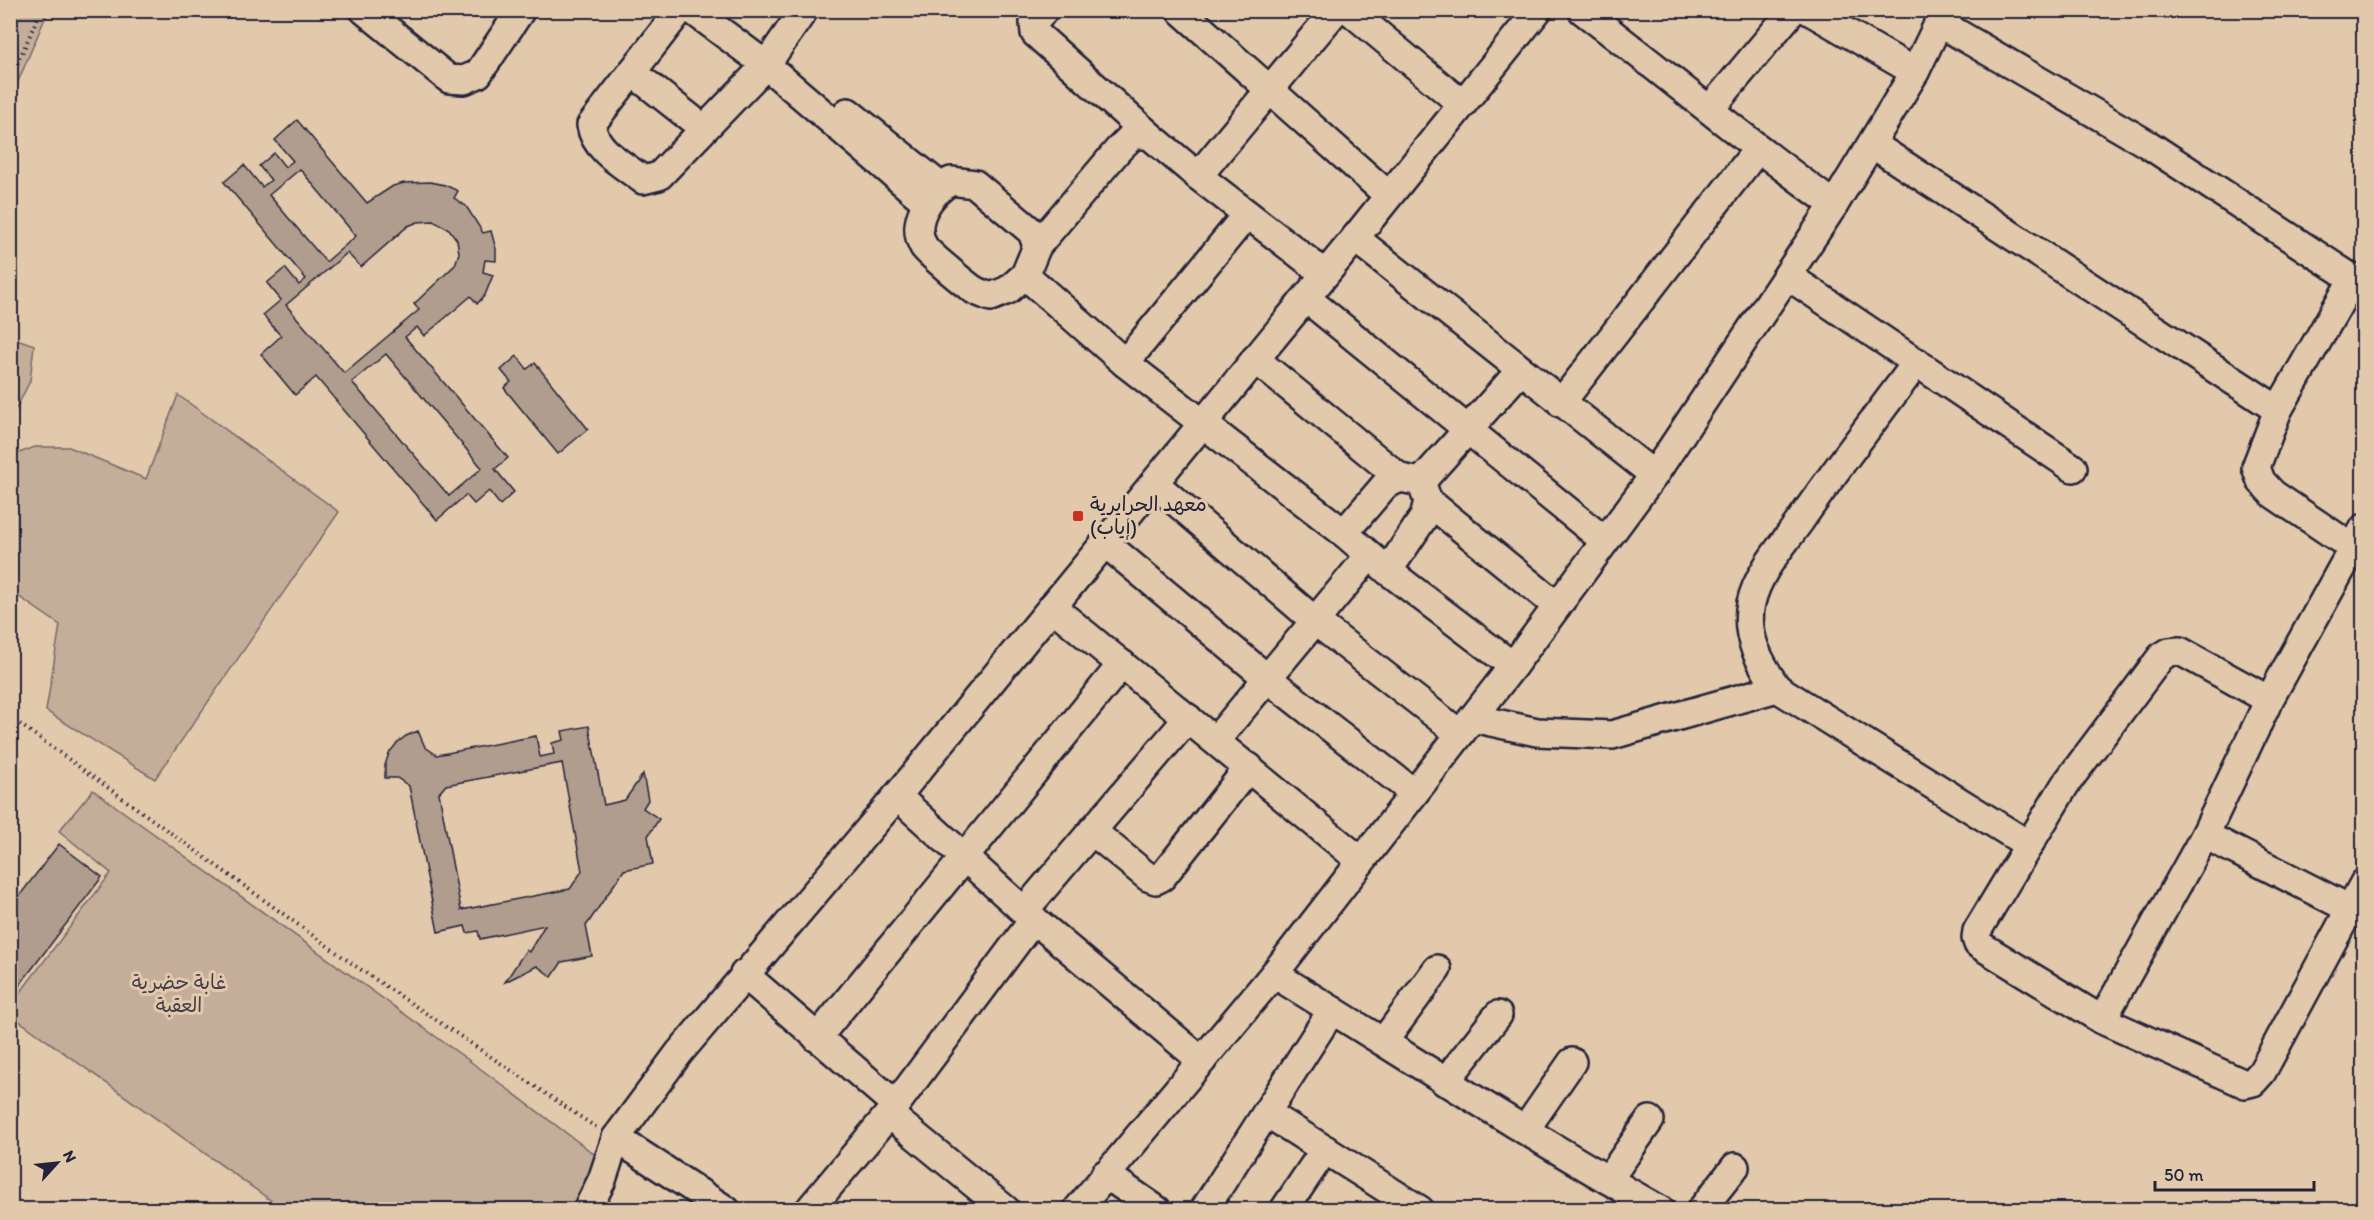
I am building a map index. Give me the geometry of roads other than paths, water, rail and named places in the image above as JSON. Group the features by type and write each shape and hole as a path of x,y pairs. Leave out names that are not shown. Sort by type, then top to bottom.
{"street":[{"path":"364,10 449,80 464,80 478,74 521,10"},
{"path":"680,10 591,125 593,136 600,147 643,180 659,176 770,59 804,10"},
{"path":"692,10 770,59 933,195"},
{"path":"1044,10 1034,23 1035,33 1198,176 1325,274"},
{"path":"1180,10 1388,195"},
{"path":"1198,176 1336,10"},
{"path":"1349,10 1462,104"},
{"path":"1582,10 1710,109 1757,150 1834,205"},
{"path":"1710,109 1792,10"},
{"path":"1808,10 1915,72"},
{"path":"587,1209 602,1180 616,1138 679,1053 897,796 1105,543 1355,238 1533,13"},
{"path":"1077,1209 1274,974 1513,666 1654,475 1834,205 1915,72 1942,16 2149,145 2358,282 2278,410 2256,467 2261,481 2273,494 2358,538 2270,700 2205,835 2102,1020"},
{"path":"633,72 703,128"},
{"path":"1037,246 1032,232 975,184 951,181 933,195 919,230 924,248 974,290 991,297 1008,290 1025,275 1037,246 1118,150 1133,135 1149,135"},
{"path":"1872,144 2278,410"},
{"path":"1561,403 1757,150"},
{"path":"1125,363 1247,214"},
{"path":"1355,238 1654,475"},
{"path":"1025,275 1125,363 1344,533 1379,564 1513,666"},
{"path":"1788,276 2073,468"},
{"path":"1306,298 1605,541"},
{"path":"1256,359 1417,487 1557,606"},
{"path":"1917,362 1812,503 1760,579 1751,604 1750,628 1758,660 1777,688 2029,845"},
{"path":"1417,487 1520,371"},
{"path":"1154,483 1315,621 1466,726 1612,735 1777,688"},
{"path":"1344,533 1385,485 1417,487"},
{"path":"1215,740 1315,621 1379,564 1424,517 1417,487"},
{"path":"1105,543 1267,678 1414,793"},
{"path":"1052,607 1361,861"},
{"path":"2205,835 2359,896 2262,1072 2253,1082 2245,1084 2102,1020 1978,944 1976,938 1977,931 2065,785 2161,657 2169,652 2180,651 2270,700"},
{"path":"817,1038 1122,664"},
{"path":"809,1209 892,1109 1029,915 1092,831 1188,718"},
{"path":"1092,831 1148,877 1156,880 1162,877 1248,768"},
{"path":"897,796 1029,915 1202,1061"},
{"path":"1384,1041 1437,969"},
{"path":"744,974 1006,1209"},
{"path":"1274,974 1384,1041 1445,1082 1660,1209"},
{"path":"1204,1209 1332,1010"},
{"path":"1445,1082 1498,1015"},
{"path":"1525,1130 1572,1062"},
{"path":"1267,1113 1420,1209"},
{"path":"1608,1180 1650,1120"},
{"path":"616,1138 726,1209"},
{"path":"1284,1209 1325,1149"},
{"path":"1701,1209 1735,1167"},
{"path":"1105,1174 1152,1208"}],"place":[{"name":"معهد الحرايرية (إياب)","path":"1078,516"}],"park label":[{"name":"غابة حضرية العقبة","path":"179,994"}]}
